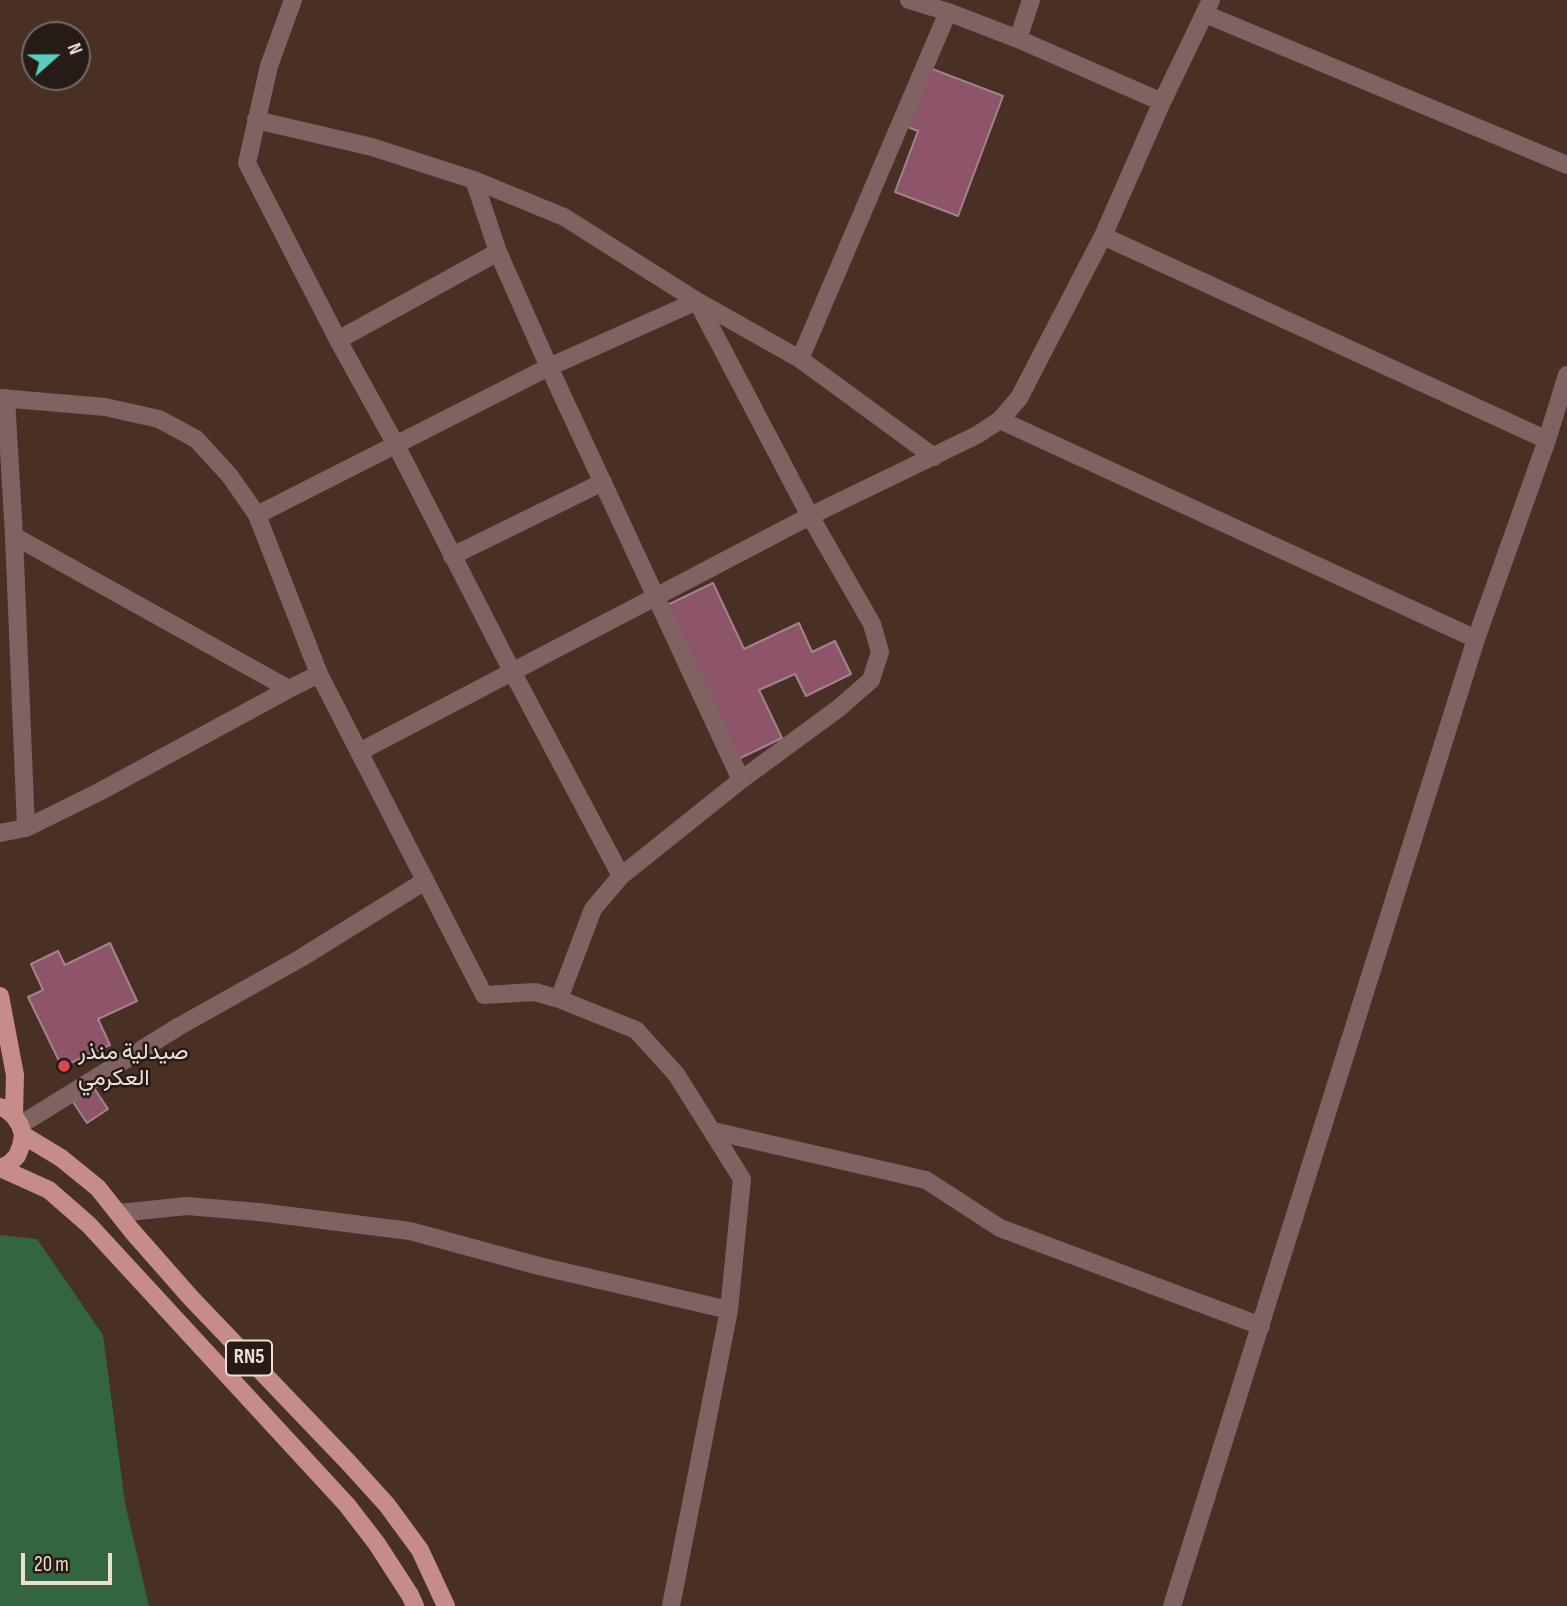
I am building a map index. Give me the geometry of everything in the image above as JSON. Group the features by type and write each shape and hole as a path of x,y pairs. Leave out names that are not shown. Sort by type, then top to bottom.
{"main road":[{"name":"RN5","path":"0,996 15,1075 14,1121 21,1146 17,1156 0,1168"},
{"name":"RN5","path":"14,1121 98,1188 191,1298 387,1505 420,1550 446,1606"},
{"name":"RN5","path":"0,1168 49,1190 89,1225 347,1505 377,1544 415,1606"}],"street":[{"path":"293,0 269,66 247,163 621,876"},
{"path":"909,0 1018,39 1162,102"},
{"path":"1018,39 1031,0"},
{"path":"359,752 810,516 977,435 1000,420 1020,398 1103,236 1162,102 1208,7 1567,165"},
{"path":"800,359 948,12"},
{"path":"256,120 372,147 474,180 564,217 697,301 800,359 934,457"},
{"path":"474,180 498,252 548,367 741,780"},
{"path":"1103,236 1548,440"},
{"path":"338,340 498,252"},
{"path":"257,515 548,367 697,301"},
{"path":"559,999 593,909 621,876 741,780 839,708 871,680 880,652 872,624 810,516 697,301"},
{"path":"1172,1606 1476,639 1548,440 1566,379"},
{"path":"26,828 14,536 3,398 105,407 159,419 196,439 230,476 257,515 319,674 484,995 535,992 636,1030 676,1074 742,1179 729,1310 671,1606"},
{"path":"1000,420 1476,639"},
{"path":"452,556 603,482"},
{"path":"14,536 289,689"},
{"path":"0,833 26,828 99,792 319,674"},
{"path":"14,1121 79,1087 178,1027 301,958 425,881"},
{"path":"713,1131 926,1180 1000,1228 1261,1326"},
{"path":"119,1213 187,1206 410,1231 539,1266 729,1310"}],"green space":[{"path":"0,1235 37,1239 103,1335 125,1503 149,1606 0,1606"}],"building":[{"path":"927,67 1003,96 958,216 895,192 918,131 905,126"},
{"path":"713,583 744,649 799,623 812,652 835,641 851,674 806,696 795,674 759,690 782,738 730,763 657,610"},
{"path":"110,943 137,1001 98,1019 110,1045 62,1067 28,997 43,990 31,964 58,951 65,965"},
{"path":"94,1088 108,1109 87,1123 73,1102"}],"place":[{"name":"صيدلية منذر العكرمي","path":"64,1066"}]}
